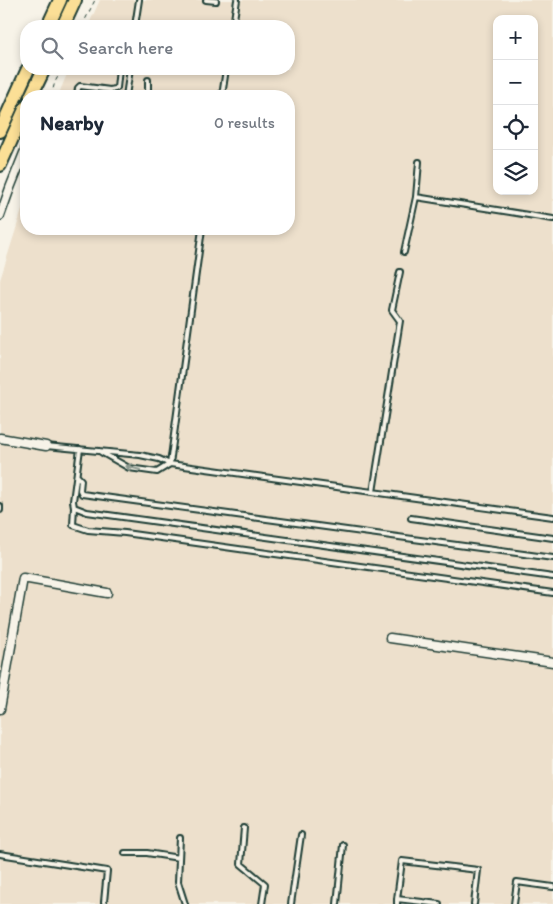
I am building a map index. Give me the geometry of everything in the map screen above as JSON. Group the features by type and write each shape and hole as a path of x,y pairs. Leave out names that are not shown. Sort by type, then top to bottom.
{"highway":[{"path":"51,20 60,0"},
{"path":"66,20 75,0"},
{"path":"0,131 25,75"},
{"path":"34,90 41,75"},
{"path":"0,165 20,120"}],"street":[{"path":"0,216 20,163"},
{"path":"0,438 46,446"},
{"path":"0,709 23,578 107,593"},
{"path":"390,638 553,662"}],"lane":[{"path":"136,20 139,0"},
{"path":"206,0 216,2"},
{"path":"234,20 237,0"},
{"path":"78,90 80,86 115,89 117,88 118,75"},
{"path":"127,90 129,75"},
{"path":"223,90 225,75"},
{"path":"148,80 148,90"},
{"path":"404,252 416,197 419,162"},
{"path":"416,197 553,219"},
{"path":"170,464 201,235"},
{"path":"373,492 400,321 392,310 400,272"},
{"path":"46,446 140,455 159,459 170,464 553,517"},
{"path":"80,449 73,501 73,525 88,530 125,533 553,593"},
{"path":"97,450 129,468 157,472 170,464"},
{"path":"77,476 81,480 80,490 82,494 553,558"},
{"path":"74,507 87,512 553,577"},
{"path":"411,518 553,538"},
{"path":"244,828 241,864 265,884 262,904"},
{"path":"291,904 301,835"},
{"path":"180,838 178,882 185,904"},
{"path":"337,904 343,845"},
{"path":"125,853 147,853 179,858"},
{"path":"0,854 107,871 104,902"},
{"path":"439,904 397,902 402,861 478,870 474,904"},
{"path":"514,904 517,882 553,887"}],"path":[{"path":"85,20 95,0"},
{"path":"53,90 59,75"}],"shaded area":[{"path":"100,0 553,0 553,904 0,904 0,280 20,216 20,235 295,235 295,90 60,90 67,75 295,75 295,20 91,20"}]}
